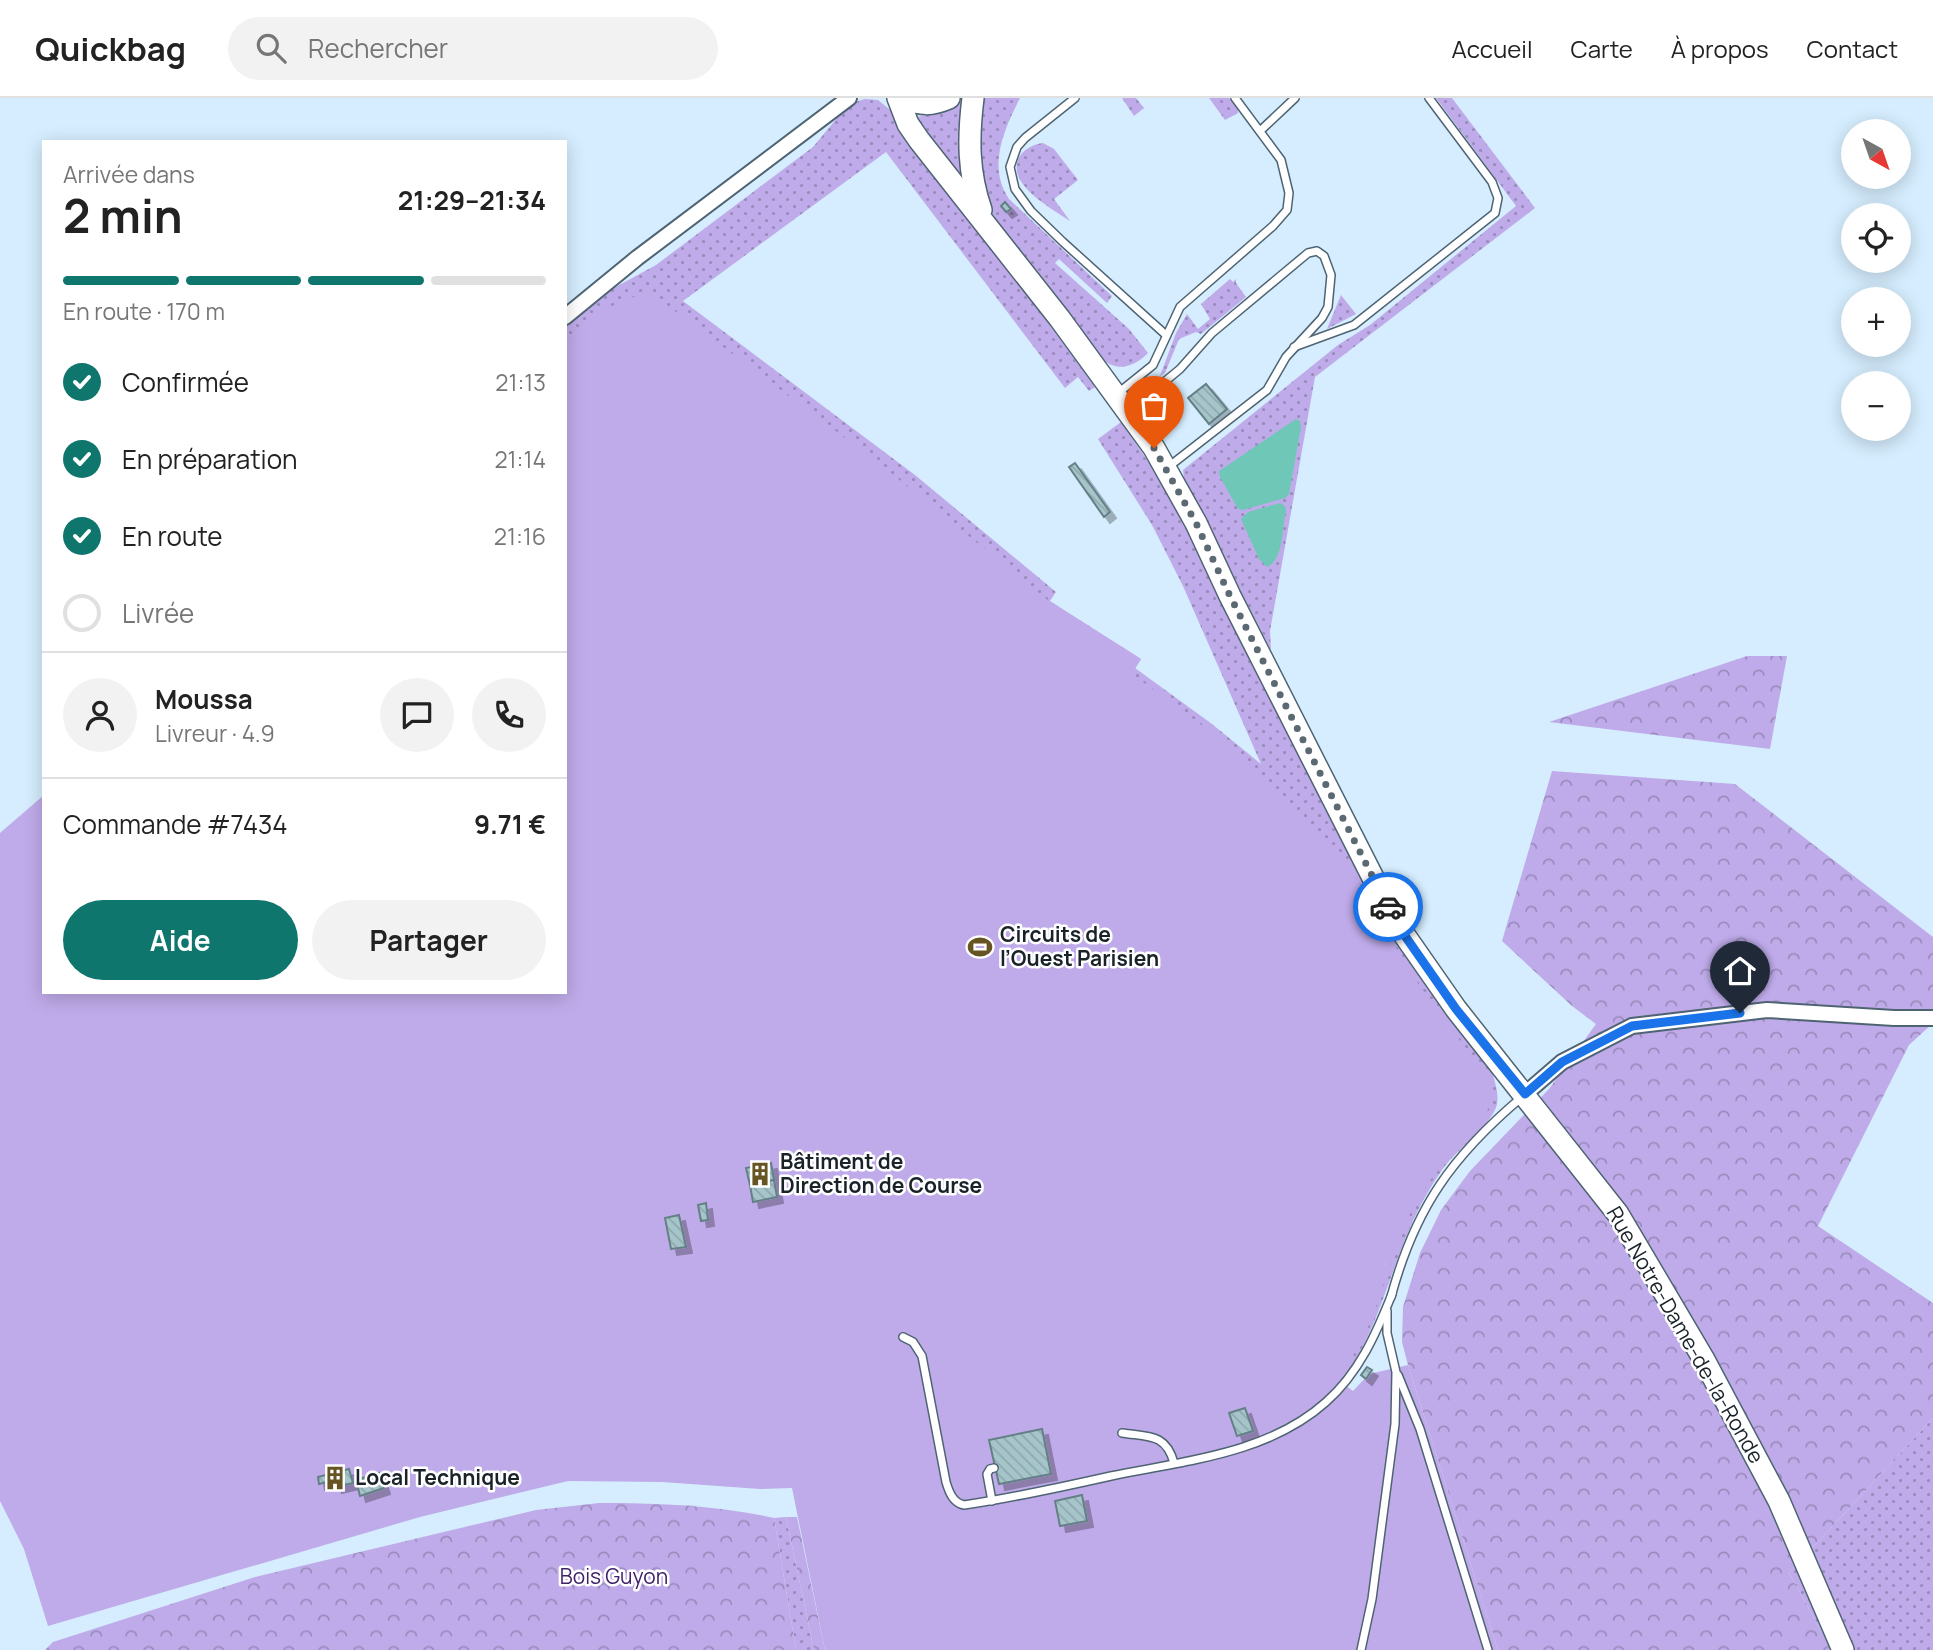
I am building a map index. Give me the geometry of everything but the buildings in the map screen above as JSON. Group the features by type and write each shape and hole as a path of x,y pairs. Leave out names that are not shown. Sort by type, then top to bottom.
{"main road":[{"name":"Rue Notre-Dame-de-la-Ronde","path":"901,98 921,105 936,104 949,98"},
{"name":"Rue Notre-Dame-de-la-Ronde","path":"901,98 908,124 919,141 985,222 1123,403 1166,469 1196,523 1230,596 1396,923 1456,1009 1618,1214 1703,1358 1790,1525 1843,1650"},
{"name":"Rue Notre-Dame-de-la-Ronde","path":"974,98 968,134 970,167 985,222"}],"street":[{"path":"567,315 637,258 849,98"},
{"path":"1525,1094 1562,1062 1632,1026 1767,1010 1894,1018 1933,1017"}],"lane":[{"path":"1075,98 1021,141 1012,159 1012,181 1026,204 1063,242 1167,335"},
{"path":"1123,403 1153,365 1180,307 1273,226 1287,210 1289,193 1281,160 1235,98"},
{"path":"1260,131 1295,98"},
{"path":"1293,347 1354,326 1495,213 1499,198 1492,182 1429,98"},
{"path":"1123,403 1180,369 1212,334 1308,254 1317,251 1326,261 1331,275 1328,307 1317,325 1293,347 1267,390 1166,469"},
{"path":"903,1337 917,1346 922,1356 946,1482 951,1494 961,1505 1174,1464 1271,1437 1319,1408 1355,1370 1368,1349 1392,1294 1411,1235 1443,1178 1472,1143 1525,1094"},
{"path":"1361,1650 1372,1599 1395,1424 1396,1372 1387,1320 1392,1294"},
{"path":"1396,1372 1420,1429 1489,1650"},
{"path":"1122,1433 1162,1441 1168,1447 1174,1464"},
{"path":"992,1501 987,1474 994,1468"}],"green space":[{"path":"977,98 1020,98 1008,122 1000,148 999,174 1002,187 1009,199 1112,296 1107,303 1059,259 1055,263 1129,329 1148,353 1137,362 1119,367 1101,358 1006,235 993,214 984,196 973,132"},
{"path":"1122,98 1136,98 1144,108 1134,116"},
{"path":"1209,98 1229,98 1238,113 1225,120"},
{"path":"1436,98 1452,98 1535,208 1315,377 1270,631 1271,650 1190,492 1183,470 1338,345 1370,325 1516,206"},
{"path":"878,100 894,113 1095,387 1089,391 1078,377 1065,388 886,152 683,301 915,475 1056,592 1050,601 1141,659 1135,668 1212,724 1261,764 1183,586 1152,525 1098,439 1121,422 1171,495 1222,595 1492,1072 1497,1096 1495,1111 1446,1165 1428,1192 1415,1216 1366,1340 1338,1386 567,357 567,324 570,321 612,289 656,265 813,147 842,112 858,101"},
{"path":"961,100 967,176 961,181 917,117 944,111"},
{"path":"1043,143 1054,149 1078,180 1054,199 1070,221 1032,194 1018,176 1017,166 1022,153"},
{"path":"1230,279 1233,282 1236,279 1246,297 1201,334 1196,332 1179,339 1165,373 1160,376 1176,333 1187,314 1198,329 1210,319 1201,304"},
{"name":"Circuits de l’Ouest Parisien","path":"648,291 876,461 1049,601 1141,659 1132,674 1219,738 1260,774 1342,855 1414,978 1490,1081 1492,1095 1487,1112 1442,1162 1413,1207 1371,1321 1340,1381 1353,1391 1369,1374 1408,1365 1498,1650 825,1650 792,1488 760,1489 662,1482 568,1481 420,1517 48,1626 24,1549 0,1501 0,833 42,797 42,994 567,994 567,342 607,308"},
{"path":"1341,295 1356,314 1327,329"},
{"path":"1747,656 1787,656 1770,749 1549,722"},
{"path":"1552,771 1735,784 1933,937 1933,1023 1909,1045 1818,1226 1933,1303 1933,1418 1789,1573 1832,1650 1498,1650 1408,1365 1402,1342 1403,1307 1420,1253 1441,1210 1470,1171 1549,1089 1596,1024 1572,1006 1502,941"},
{"path":"1933,1418 1933,1650 1832,1650 1789,1573"},
{"name":"Bois Guyon","path":"599,1503 687,1506 774,1518 796,1650 45,1650 53,1642 255,1577 536,1510"},
{"path":"786,1517 814,1650 796,1650 774,1518"},
{"path":"786,1517 797,1517 825,1650 814,1650"}],"shaded area":[{"path":"1296,419 1300,421 1301,427 1289,494 1285,498 1243,510 1238,509 1219,471"},
{"path":"1280,503 1285,506 1286,511 1281,542 1277,558 1267,567 1259,559 1241,519 1248,512"}],"way so far":[{"path":"1154,448 1196,523 1230,596 1388,907"}],"place":[{"name":"Circuits de l’Ouest Parisien","path":"980,947"},
{"name":"Bâtiment de Direction de Course","path":"760,1174"},
{"name":"Local Technique","path":"335,1478"}],"route":[{"path":"1388,907 1396,923 1456,1009 1525,1094 1562,1062 1632,1026 1740,1013"}]}
